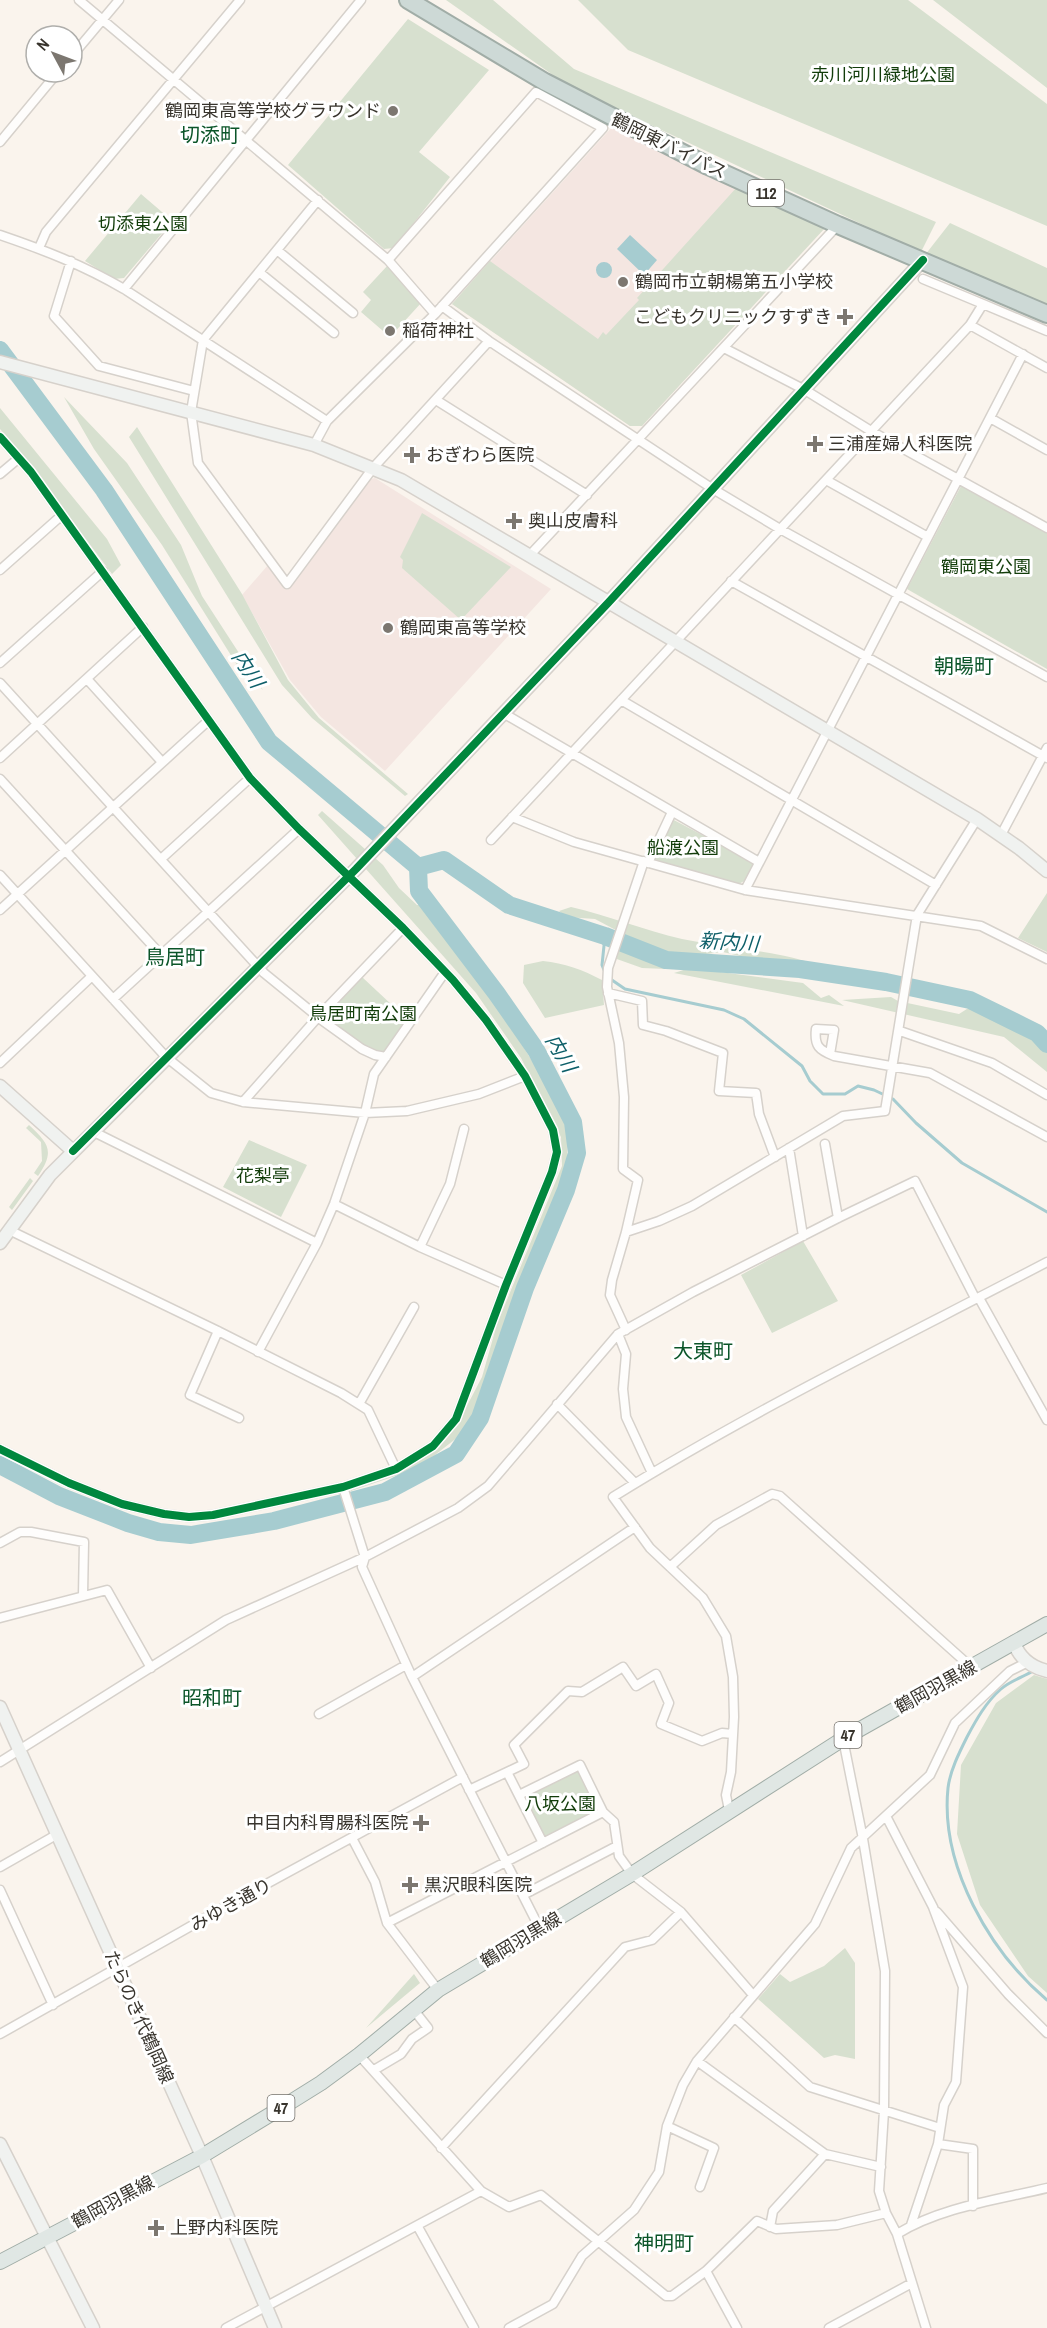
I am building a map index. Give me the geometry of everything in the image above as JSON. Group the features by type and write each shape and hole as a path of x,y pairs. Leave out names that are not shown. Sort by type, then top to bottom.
{"highway":[{"name":"鶴岡東バイパス","path":"408,0 614,119 708,166 838,225 1047,314"},
{"name":"鶴岡東バイパス","path":"428,0 495,52"}],"main road":[{"name":"鶴岡羽黒線","path":"0,2262 202,2156 321,2084 438,1990 632,1874 843,1739 1047,1624"}],"street":[{"path":"79,0 247,139 388,261 435,314"},
{"path":"84,42 119,0"},
{"path":"39,248 46,232 240,0"},
{"path":"124,289 361,0"},
{"path":"0,142 48,84"},
{"path":"314,445 327,421 435,314 603,128 536,92 388,261"},
{"path":"318,201 202,340 191,412 198,463 287,584 373,468 489,341"},
{"path":"529,556 838,225"},
{"path":"0,235 71,261 124,289 327,421"},
{"path":"277,250 353,313"},
{"path":"0,1243 50,1174 352,872 608,603 923,260"},
{"path":"71,261 54,316 99,366 194,391"},
{"path":"259,272 334,333"},
{"path":"923,279 1047,332"},
{"path":"491,840 970,325 983,304"},
{"path":"442,306 489,341 713,489 780,529 1047,677"},
{"path":"970,325 1047,368"},
{"path":"724,348 805,390 871,430 1047,528"},
{"path":"745,890 1023,354"},
{"path":"0,362 314,445 401,480 977,819 1047,871"},
{"path":"436,400 587,495"},
{"path":"990,418 1047,450"},
{"path":"0,436 103,571 250,778 299,829 352,872 485,1018 525,1076 554,1130 557,1152 534,1218 506,1285 456,1419 432,1446 396,1469 343,1487 213,1515 181,1516 122,1504 69,1483 0,1449"},
{"path":"0,474 19,458"},
{"path":"825,480 928,537"},
{"path":"0,570 62,515"},
{"path":"0,663 103,571"},
{"path":"731,581 1046,754 1000,834"},
{"path":"0,758 143,627"},
{"path":"87,679 162,762"},
{"path":"0,683 257,966 318,1017 362,1049 386,1057"},
{"path":"621,700 936,885"},
{"path":"503,713 759,862"},
{"path":"0,910 208,721"},
{"path":"161,859 250,778"},
{"path":"0,779 161,956"},
{"path":"652,1473 626,1417 623,1389 626,1354 622,1332 610,1295 638,1180 623,1169 624,1097 619,1043 608,993 608,968 646,862 672,812"},
{"path":"512,817 574,842 745,890 981,926 1047,960"},
{"path":"626,1232 659,1221 692,1206 843,1116 885,1111 918,915 977,819"},
{"path":"113,999 299,829"},
{"path":"0,875 166,1057 211,1093 243,1102 365,1113 408,1111 479,1094 525,1076"},
{"path":"243,1102 318,1017 403,928"},
{"path":"258,1352 317,1243 334,1204 365,1113 374,1074 445,972"},
{"path":"0,1063 92,976"},
{"path":"608,993 642,1001 643,1025 666,1031 723,1053 718,1090 756,1093 759,1114 775,1156"},
{"path":"900,1027 992,1063 1047,1095"},
{"path":"831,1054 930,1073 1047,1137"},
{"path":"0,1086 73,1151"},
{"path":"420,1247 450,1184 464,1130"},
{"path":"92,1131 317,1243"},
{"path":"825,1144 838,1218"},
{"path":"789,1148 803,1236"},
{"path":"0,1762 226,1620 365,1557 440,1518 488,1486 622,1332 693,1292 838,1218 915,1182 977,1298 1047,1420"},
{"path":"334,1204 420,1247 506,1285"},
{"path":"9,1230 218,1331 359,1404 368,1410 396,1469"},
{"path":"729,1810 726,1795 731,1772 733,1677 726,1636 703,1598 650,1548 613,1497 885,1344 1047,1262"},
{"path":"359,1404 414,1307"},
{"path":"218,1331 190,1395 239,1418"},
{"path":"557,1404 635,1483"},
{"path":"343,1487 365,1557 362,1567 406,1665 540,1929"},
{"path":"670,1567 716,1525 772,1494 780,1496 971,1668"},
{"path":"412,1677 635,1527"},
{"path":"0,1543 20,1532 84,1542 83,1595"},
{"path":"0,1618 107,1590 151,1668"},
{"path":"1014,1642 1018,1653 1028,1662 1047,1671"},
{"path":"509,2328 553,2304 582,2256 634,2210 659,2172 667,2126 683,2085 697,2061 815,1924 851,1848 930,1775 955,1723 1010,1671 1028,1662"},
{"path":"319,1714 406,1665"},
{"path":"469,1790 524,1764 514,1745 568,1691 582,1692 623,1667 636,1686 656,1674 669,1703 661,1724 702,1741 722,1733 733,1734"},
{"name":"たらのき代鶴岡線","path":"0,1707 202,2156 275,2328"},
{"path":"843,1739 863,1839 885,1971 884,2111 879,2191 885,2213 897,2234 926,2328"},
{"path":"519,1795 580,1765 603,1812 614,1822 619,1856 632,1874 681,1912 753,1995"},
{"path":"507,1772 543,1843"},
{"name":"みゆき通り","path":"0,2034 117,1970 237,1900 463,1777"},
{"path":"387,1923 603,1812"},
{"path":"886,1816 933,1907 963,1988 956,2082 944,2105 938,2144 911,2225"},
{"path":"0,1867 56,1835"},
{"path":"352,1838 375,1882 387,1923 438,1990"},
{"path":"523,1895 617,1846"},
{"path":"0,1890 52,2006"},
{"path":"933,1907 1008,1994 1047,2033"},
{"path":"441,2148 625,1947 652,1940 681,1912"},
{"path":"374,2070 401,2054 412,2039 428,2028 413,2009"},
{"path":"734,2017 810,2087 940,2128"},
{"path":"359,2055 481,2191 509,2207 541,2195 666,2296 672,2296 706,2271 757,2221 776,2229 837,2225 885,2213"},
{"path":"697,2061 825,2154 881,2167"},
{"path":"667,2126 714,2148 700,2187"},
{"path":"0,2144 93,2328"},
{"path":"938,2144 973,2150 973,2206"},
{"path":"770,2227 773,2211 825,2154"},
{"path":"897,2234 911,2225 973,2206 1047,2188"},
{"path":"226,2328 418,2227 481,2191"},
{"path":"418,2227 474,2328"},
{"path":"706,2271 737,2328"},
{"path":"829,2328 912,2283"}],"shaded area":[{"name":"鶴岡市立朝楊第五小学校","path":"613,126 824,229 642,426 630,426 452,304"},
{"name":"鶴岡東高等学校","path":"375,478 551,589 385,771 321,717 290,680 242,595 268,565 287,590 368,480"}],"green space":[{"path":"446,0 493,0 574,69 936,222 921,252 570,87"},
{"name":"赤川河川緑地公園","path":"578,0 908,0 1047,104 1047,226 628,50"},
{"path":"933,0 1047,0 1047,88"},
{"name":"鶴岡東高等学校グラウンド","path":"408,19 489,70 419,152 450,177 394,248 384,249 288,165"},
{"path":"737,187 824,229 642,426 630,426 452,304 490,261 598,339 603,332 606,335 639,300 637,298"},
{"name":"切添東公園","path":"141,194 169,218 169,225 124,278 114,279 85,261"},
{"path":"950,223 1047,268 1047,307 925,255"},
{"name":"稲荷神社","path":"388,265 422,302 390,337 361,312 371,300 363,292"},
{"path":"64,397 127,463 181,545 202,596 263,690 237,665 162,545 94,449"},
{"path":"0,408 107,539 121,565 112,574 25,458 0,429"},
{"path":"137,427 242,594 288,680 319,718 408,794 405,796 312,718 282,685 129,437"},
{"name":"鶴岡東公園","path":"961,486 1047,533 1047,669 907,589"},
{"path":"422,513 511,567 461,620 402,568 403,560 400,557"},
{"path":"322,811 383,865 399,888 432,915 436,928 449,941 499,1009 543,1078 565,1120 568,1138 563,1184 521,1280 482,1397 467,1430 410,1471 351,1491 350,1487 409,1466 459,1421 482,1377 497,1324 562,1166 561,1137 521,1058 476,993 318,815"},
{"name":"船渡公園","path":"672,819 751,861 753,867 746,880 737,885 653,860"},
{"path":"1047,893 1047,952 1018,938"},
{"path":"571,907 682,939 771,953 823,967 799,963 775,964 723,952 688,956 659,953 595,919 566,917 559,911"},
{"path":"618,949 656,960 666,969 642,968 614,958"},
{"path":"543,961 573,967 602,980 604,1005 545,1018 523,983 524,965"},
{"path":"690,968 803,983 821,998 829,995 844,1006 674,973"},
{"name":"鳥居町南公園","path":"362,977 407,1019 384,1054 363,1046 322,1016"},
{"path":"891,997 898,1001 959,1014 970,1007 1033,1035 1047,1050 1047,1072 1004,1037 842,1000"},
{"path":"29,1125 41,1137 47,1148 47,1160 38,1176 34,1173 42,1161 41,1142 26,1128"},
{"name":"花梨亭","path":"249,1140 307,1165 281,1217 223,1187"},
{"path":"30,1178 33,1181 12,1210 9,1207"},
{"path":"803,1241 838,1301 772,1333 741,1275"},
{"path":"1034,1675 1047,1679 1047,1993 1028,1976 980,1905 957,1834 961,1765 996,1703"},
{"name":"八坂公園","path":"578,1768 598,1811 543,1839 522,1797"},
{"path":"845,1948 855,1963 855,2059 835,2055 824,2058 758,1999 780,1974 790,1982 824,1966"},
{"path":"414,1974 420,1983 366,2028"}],"water":[{"path":"630,235 657,260 644,275 617,249"},
{"path":"601,262 607,262 612,270 610,276 601,278 596,273 596,267"}],"waterway":[{"name":"内川","path":"0,350 104,490 269,742 418,867 419,891 536,1050 573,1122 577,1153 566,1190 525,1288 480,1418 456,1454 385,1492 274,1521 191,1535 159,1532 128,1523 59,1496 0,1465"},
{"name":"新内川","path":"418,867 444,860 509,905 605,936 666,960 800,969 886,982 970,1000 1037,1033 1047,1044"},
{"path":"604,970 602,965 605,936"},
{"path":"609,978 625,989 724,1010 744,1019 802,1066 810,1081 823,1094 845,1094 858,1086 874,1090 893,1099 916,1123 962,1163 1047,1212"},
{"path":"1033,1671 1001,1689 986,1705 974,1724 951,1775 948,1788 948,1818 952,1847 973,1905 1006,1958 1047,2000"}],"cycle path":[{"path":"73,1151 356,869 608,603 923,260"},
{"path":"0,437 31,472 250,778 299,829 403,928 453,980 486,1020 525,1076 553,1130 557,1152 552,1172 506,1285 456,1419 433,1446 396,1469 343,1487 213,1515 189,1517 164,1514 122,1504 69,1483 0,1449"}],"place":[{"name":"鶴岡東高等学校グラウンド","path":"393,111"},
{"name":"鶴岡市立朝楊第五小学校","path":"623,282"},
{"name":"こどもクリニックすずき","path":"845,317"},
{"name":"稲荷神社","path":"390,331"},
{"name":"三浦産婦人科医院","path":"815,444"},
{"name":"おぎわら医院","path":"412,455"},
{"name":"奥山皮膚科","path":"514,521"},
{"name":"鶴岡東高等学校","path":"388,628"},
{"name":"中目内科胃腸科医院","path":"421,1823"},
{"name":"黒沢眼科医院","path":"410,1885"},
{"name":"上野内科医院","path":"156,2228"}],"district":[{"name":"切添町","path":"210,135"},
{"name":"朝暘町","path":"964,666"},
{"name":"鳥居町","path":"175,957"},
{"name":"大東町","path":"703,1351"},
{"name":"昭和町","path":"212,1698"},
{"name":"神明町","path":"664,2243"}]}
